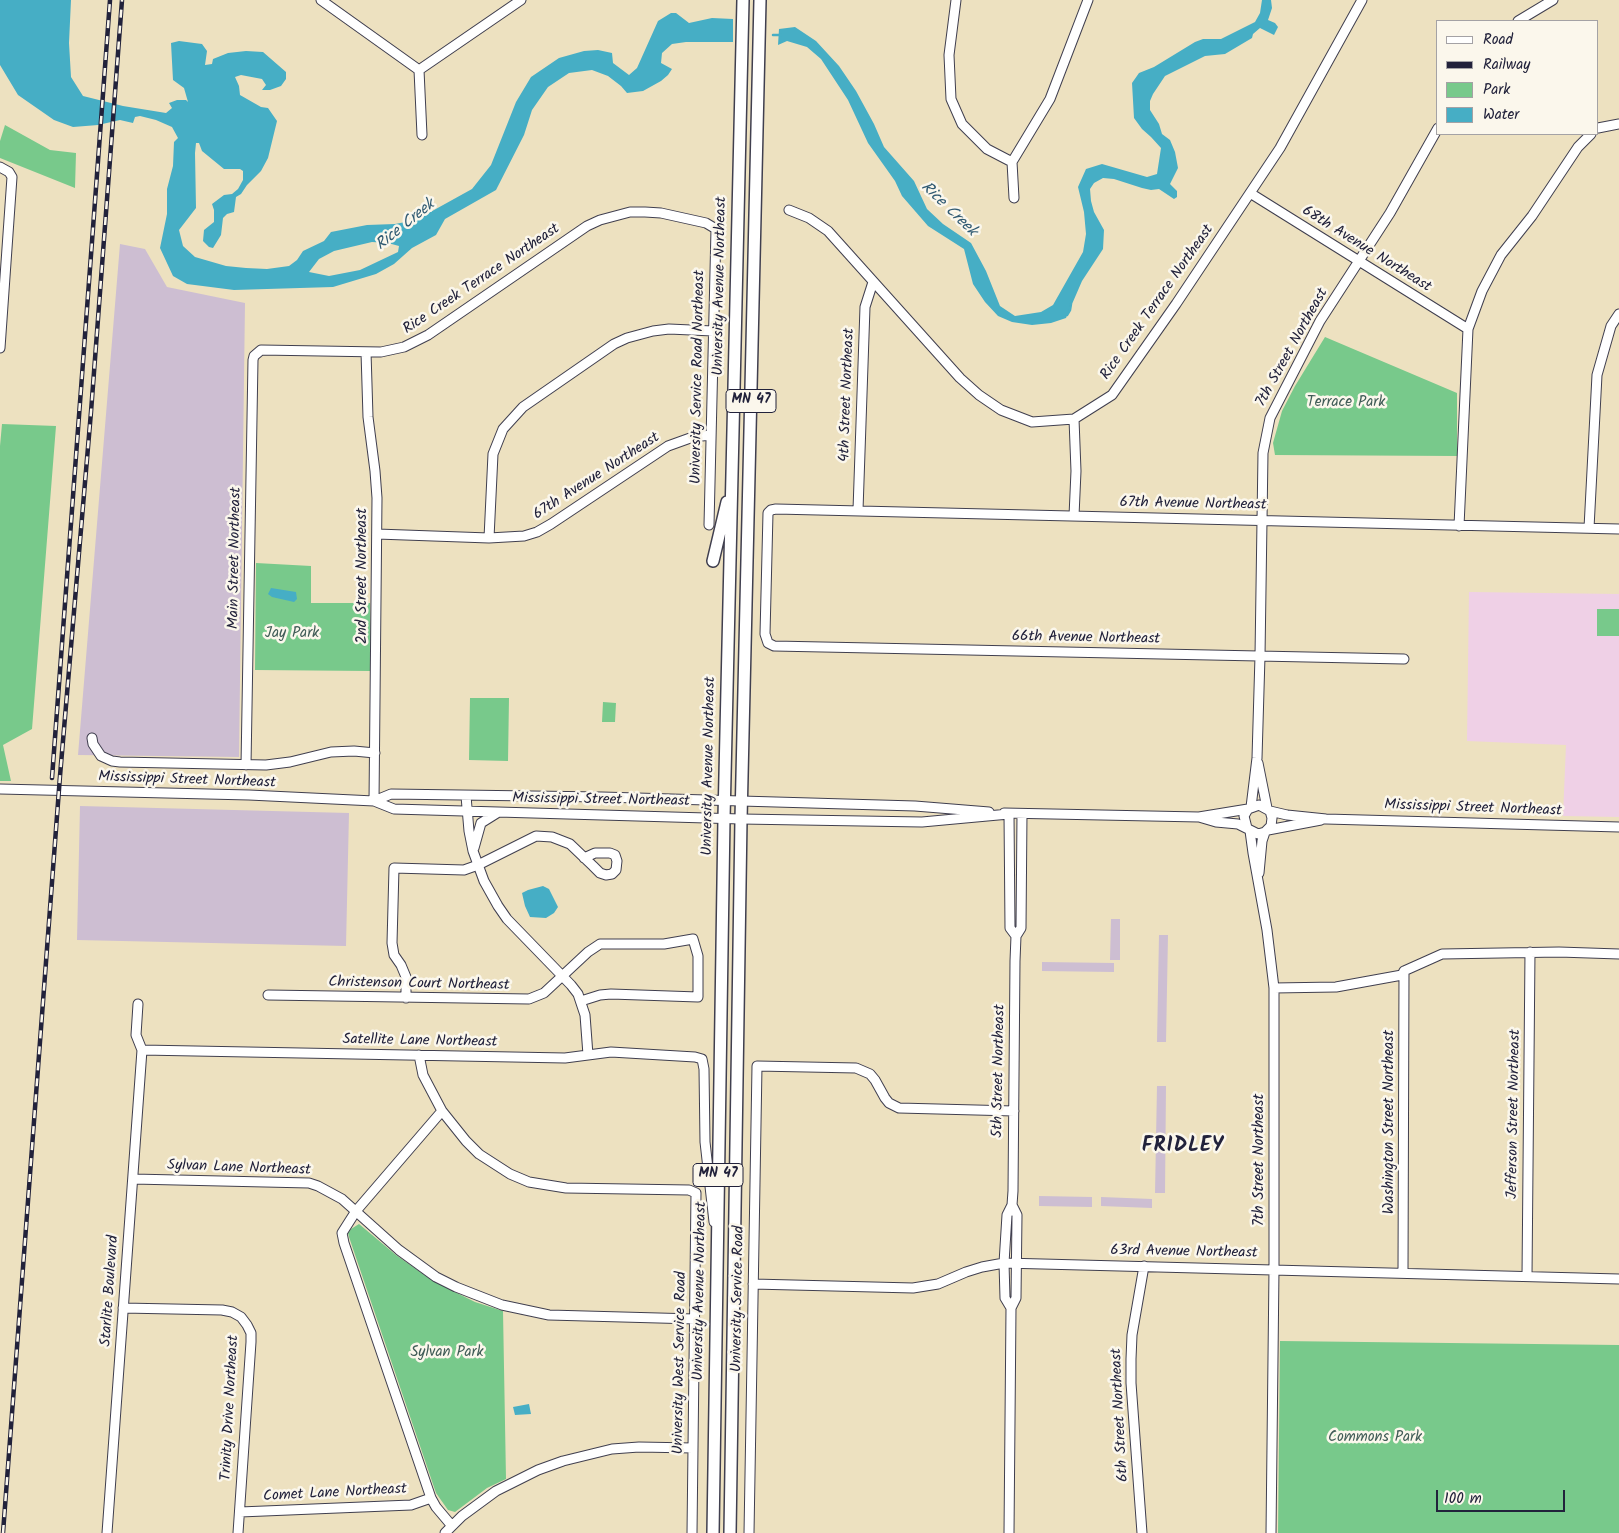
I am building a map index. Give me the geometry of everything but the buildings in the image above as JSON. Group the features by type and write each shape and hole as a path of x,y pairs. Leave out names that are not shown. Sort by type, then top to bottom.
{"main road":[{"name":"University Avenue Northeast","path":"713,1533 724,801 743,0"},
{"name":"MN 47","path":"730,1533 741,819 760,0"},
{"path":"713,561 732,484"}],"street":[{"path":"321,0 419,70"},
{"path":"419,70 520,0"},
{"path":"956,0 949,55 951,99 962,124 980,143 987,149 1012,162"},
{"path":"1014,198 1012,162 1050,99 1088,0"},
{"name":"Rice Creek Terrace Northeast","path":"789,210 809,218 828,231 960,378 979,395 1001,410 1032,422 1074,419 1112,395 1176,304 1280,148 1362,0"},
{"path":"1520,20 1553,0"},
{"path":"419,70 422,135"},
{"path":"1599,128 1619,124"},
{"name":"7th Street Northeast","path":"1250,808 1257,758 1263,453 1270,418 1320,321 1390,213 1436,132"},
{"path":"1459,526 1468,329 1482,291 1501,255 1537,209 1578,147 1590,135"},
{"path":"0,167 9,172 12,177 2,292 0,348"},
{"name":"68th Avenue Northeast","path":"1250,194 1468,329"},
{"name":"Rice Creek Terrace Northeast","path":"257,352 265,349 366,352 392,350 415,342 587,226 600,220 630,212 661,213 706,223 716,229"},
{"name":"University Service Road Northeast","path":"709,525 716,229"},
{"name":"4th Street Northeast","path":"858,510 864,307 873,282"},
{"path":"1589,528 1597,375 1611,326 1619,314"},
{"path":"489,538 493,454 503,429 523,407 614,344 627,338 653,331 713,331"},
{"name":"Main Street Northeast","path":"246,765 253,370 254,356 257,352"},
{"name":"2nd Street Northeast","path":"366,352 368,417 375,471 377,534 374,801"},
{"path":"1074,419 1076,471 1074,516"},
{"name":"67th Avenue Northeast","path":"377,534 489,538 524,536 552,524 668,446 693,437 711,435"},
{"name":"67th Avenue Northeast","path":"768,643 765,634 768,513 776,509 1619,529"},
{"name":"66th Avenue Northeast","path":"768,643 774,646 1404,659"},
{"name":"Mississippi Street Northeast","path":"92,738 93,744 102,756 112,761 120,762 278,764 331,752 354,751 375,753"},
{"name":"7th Street Northeast","path":"1257,758 1268,809"},
{"name":"Mississippi Street Northeast","path":"0,790 249,795 374,801 394,809 741,819 922,822 1009,814"},
{"name":"Mississippi Street Northeast","path":"374,801 391,794 915,806 1009,814 1199,817 1250,808"},
{"path":"466,796 473,851 484,881 498,906 508,919 578,994 586,1016 588,1055"},
{"path":"1259,805 1268,809 1272,818 1266,831 1258,834 1248,830 1244,816 1250,808 1259,805"},
{"name":"Mississippi Street Northeast","path":"1268,809 1286,815 1326,819 1619,827"},
{"path":"473,851 482,823 498,812"},
{"name":"5th Street Northeast","path":"1009,814 1010,928 1016,936"},
{"name":"5th Street Northeast","path":"1011,1308 1005,1298 1004,1263 1007,1215 1012,1205 1015,960 1016,936 1021,928 1022,814"},
{"name":"Mississippi Street Northeast","path":"1199,817 1216,822 1238,824 1248,830"},
{"name":"Mississippi Street Northeast","path":"1266,831 1326,819"},
{"name":"7th Street Northeast","path":"1248,830 1258,878 1274,988 1274,1269 1271,1533"},
{"name":"7th Street Northeast","path":"1258,878 1262,841 1266,831"},
{"path":"406,998 406,977 404,970 394,955 392,943 394,868 464,870 536,836 561,839 570,844 584,858"},
{"name":"Christenson Court Northeast","path":"268,996 528,1000 544,993 588,952 600,944 664,944 693,939 698,956 698,997 611,994 600,995 581,1001"},
{"path":"1274,988 1336,987 1402,975 1404,971 1442,954 1530,952 1619,954"},
{"name":"Jefferson Street Northeast","path":"1526,1276 1530,952"},
{"name":"Washington Street Northeast","path":"1403,1273 1404,971"},
{"name":"Starlite Boulevard","path":"107,1533 142,1050 136,1035 138,1004"},
{"name":"Satellite Lane Northeast","path":"142,1050 565,1058 611,1052 695,1056 702,1059 704,1064 705,1142 711,1203 717,1236"},
{"path":"419,1055 423,1075 442,1111 356,1211 342,1233 431,1498 449,1530 462,1516 496,1491 538,1470 563,1461 612,1449 639,1447 694,1448"},
{"name":"University Service Road","path":"749,1533 757,1066 856,1068 870,1074 885,1098 899,1108 1014,1111"},
{"name":"University West Service Road","path":"442,1111 479,1154 510,1174 529,1182 566,1188 689,1190 696,1192 692,1533"},
{"name":"Sylvan Lane Northeast","path":"134,1179 308,1183 328,1191 356,1211 399,1250 436,1277 502,1306 557,1316 695,1319"},
{"name":"5th Street Northeast","path":"1009,1533 1011,1308 1016,1298 1017,1215 1012,1205"},
{"name":"63rd Avenue Northeast","path":"753,1284 913,1288 938,1284 966,1272 1004,1263 1619,1279"},
{"name":"6th Street Northeast","path":"1142,1533 1131,1384 1131,1359 1132,1335 1144,1266"},
{"name":"Trinity Drive Northeast","path":"123,1308 222,1310 232,1312 241,1317 248,1325 251,1342 238,1533"},
{"name":"Comet Lane Northeast","path":"240,1512 411,1505 431,1498"}],"shaded area":[{"path":"120,244 145,249 167,287 245,303 239,757 78,755"},
{"path":"1469,592 1619,594 1619,817 1563,816 1566,745 1467,741"},
{"path":"80,806 349,813 346,946 77,940"},
{"path":"1111,919 1120,919 1120,960 1110,960"},
{"path":"1159,935 1168,935 1166,1042 1157,1042"},
{"path":"1042,962 1114,963 1114,972 1042,971"},
{"path":"1157,1086 1166,1086 1165,1193 1155,1193"},
{"path":"1039,1196 1092,1197 1092,1207 1039,1206"},
{"path":"1101,1197 1152,1199 1152,1208 1101,1206"}],"green space":[{"path":"5,125 50,150 76,153 75,188 0,158 0,141"},
{"name":"Terrace Park","path":"1325,337 1457,393 1457,456 1275,455 1273,443 1282,411"},
{"path":"2,424 56,426 32,729 3,745 11,781 0,781 0,446"},
{"name":"Jay Park","path":"256,563 311,566 311,603 370,603 371,671 255,670"},
{"path":"1597,609 1619,609 1619,636 1597,636"},
{"path":"470,698 509,698 508,761 469,760"},
{"path":"603,702 616,703 615,722 602,722"},
{"name":"Sylvan Park","path":"359,1224 396,1255 433,1281 475,1302 503,1311 506,1479 487,1488 455,1512 448,1510 436,1493 349,1237 348,1233 351,1229"},
{"name":"Commons Park","path":"1280,1341 1619,1345 1619,1533 1278,1533"}],"water":[{"path":"0,0 71,0 69,43 71,77 83,96 123,106 166,113 172,108 169,103 177,100 186,100 188,102 184,88 173,80 171,43 179,41 202,44 207,51 205,65 212,64 213,59 228,53 263,52 286,72 286,79 281,86 270,90 262,90 266,85 262,79 241,75 235,77 240,95 261,107 268,108 277,121 268,158 261,171 241,194 236,197 234,212 227,214 223,218 221,235 213,248 203,241 204,230 214,222 212,204 224,195 232,194 238,189 243,180 243,171 240,169 224,169 202,151 199,143 196,143 196,208 179,230 183,246 195,257 226,266 267,269 289,266 297,260 303,251 324,241 331,232 367,225 395,224 416,220 472,189 491,165 516,102 531,77 559,58 584,51 598,50 612,53 613,63 629,75 637,68 658,21 671,13 676,13 689,23 712,18 733,19 733,42 686,42 672,44 662,53 661,63 672,69 661,81 643,91 627,93 608,76 592,70 569,73 548,87 532,110 524,135 496,190 445,219 436,235 412,248 394,264 376,274 333,287 234,290 187,284 173,276 160,248 167,214 167,189 173,166 174,142 178,138 172,127 140,116 135,117 133,123 120,120 98,125 73,127 54,120 18,95 0,65","holes":["372,242 399,246 398,252 360,270 329,276 309,272 319,259 334,251"]},
{"name":"Rice Creek","path":"1262,0 1271,0 1272,8 1268,20 1275,23 1278,27 1274,35 1260,28 1253,34 1252,38 1225,54 1205,56 1165,76 1153,94 1150,101 1150,110 1159,124 1162,134 1170,140 1175,152 1178,168 1170,184 1177,191 1177,197 1174,199 1159,189 1142,188 1114,179 1103,178 1094,183 1090,189 1091,201 1094,212 1104,230 1103,249 1082,281 1066,318 1051,323 1032,325 1012,322 998,316 985,302 973,284 964,249 928,226 902,196 895,181 868,143 848,100 821,59 807,47 787,41 778,45 779,29 795,27 816,41 839,66 856,91 884,147 914,181 927,209 943,224 971,243 986,271 1000,306 1015,316 1041,312 1053,305 1083,252 1086,234 1084,212 1078,187 1086,169 1102,164 1147,177 1157,174 1161,148 1134,118 1132,83 1139,73 1154,67 1195,42 1203,39 1221,39 1255,22 1260,13"},
{"path":"271,588 296,592 297,599 294,602 272,597 268,594"},
{"path":"543,886 549,889 558,907 554,913 546,918 530,917 522,893"},
{"path":"529,1404 531,1414 515,1415 513,1407"}],"waterway":[{"name":"Rice Creek","path":"773,35 781,35"},
{"name":"Rice Creek","path":"1067,315 1071,304"}],"railway":[{"path":"52,778 110,0"},
{"path":"3,1533 60,776 91,412 122,0"}],"district":[{"name":"FRIDLEY","path":"1183,1148"}]}
